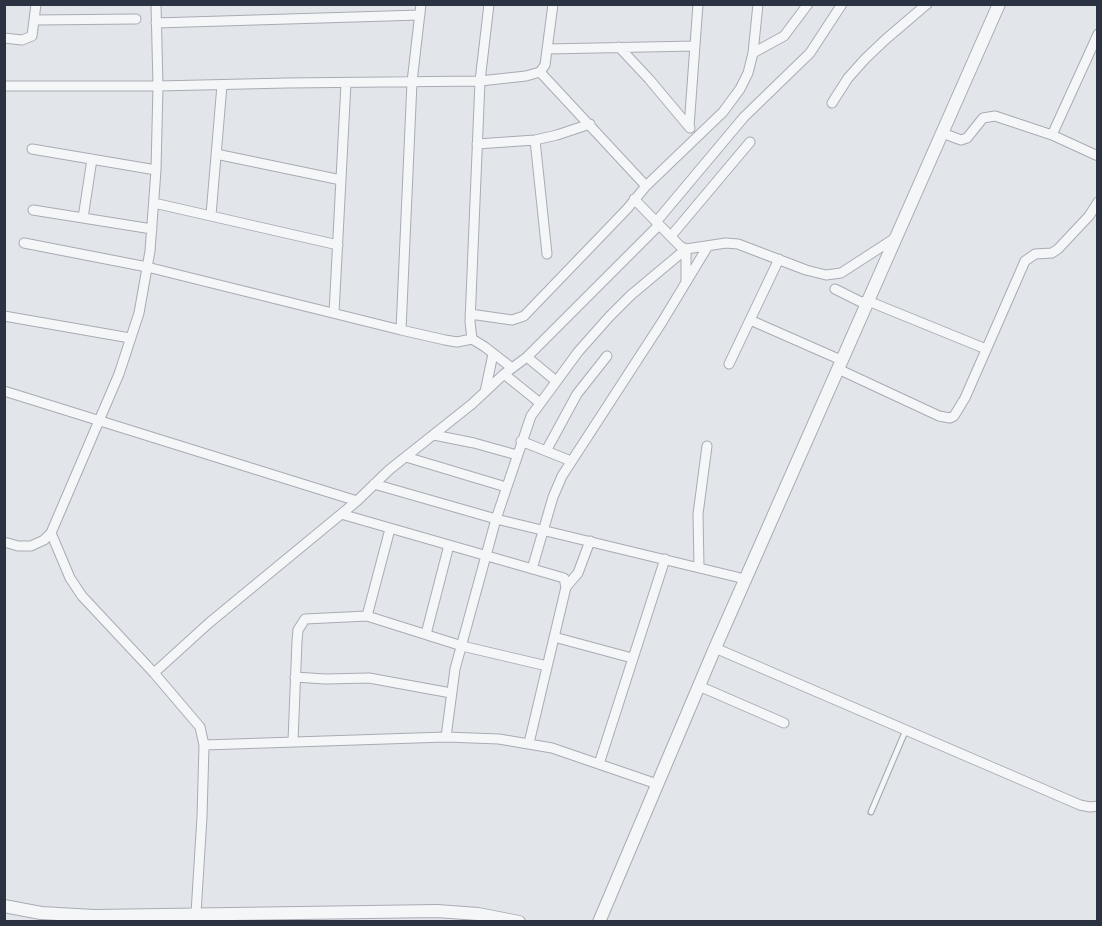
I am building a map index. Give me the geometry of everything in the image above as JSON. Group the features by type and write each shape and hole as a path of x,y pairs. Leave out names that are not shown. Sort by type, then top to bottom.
{"street":[{"path":"4,38 28,39 32,36 36,4"},
{"path":"4,542 18,546 31,546 44,540 51,533 119,374 139,313 152,229 156,170 158,86 156,4"},
{"path":"401,330 412,82 421,4"},
{"path":"472,339 470,314 480,81 489,4"},
{"path":"4,86 480,81 526,76 540,72 545,65 553,4"},
{"path":"689,127 698,4"},
{"path":"470,314 512,320 524,316 646,186 723,112 735,97 748,73 753,53 758,4"},
{"path":"753,53 784,36 808,4"},
{"path":"154,673 209,623 527,357 657,224 736,126 810,53 842,4"},
{"path":"832,103 848,78 865,59 927,4"},
{"path":"599,921 714,648 999,4"},
{"path":"156,23 420,15"},
{"path":"35,21 136,19"},
{"path":"1052,135 1098,34"},
{"path":"547,49 695,46"},
{"path":"619,47 697,137"},
{"path":"540,72 646,186"},
{"path":"334,313 345,83"},
{"path":"211,215 222,85"},
{"path":"942,134 961,140 967,138 982,118 995,116 1052,135 1098,156"},
{"path":"477,144 535,140 590,124"},
{"path":"535,140 547,254"},
{"path":"670,236 750,142"},
{"path":"32,149 156,170"},
{"path":"216,154 341,180"},
{"path":"83,218 92,159"},
{"path":"634,199 657,224 686,249"},
{"path":"750,320 939,416 950,418 962,404 1025,261 1035,254 1052,254 1089,216 1098,202"},
{"path":"154,203 338,245"},
{"path":"33,210 152,229"},
{"path":"446,737 451,693 462,646 496,519 521,441 531,416 540,403 609,317 631,295 686,249 738,243 819,274 834,275 841,273 896,238"},
{"path":"24,243 147,267 445,340 457,342 472,339 493,354 540,403"},
{"path":"532,569 553,497 571,461 708,246"},
{"path":"686,249 686,282"},
{"path":"729,364 779,259"},
{"path":"835,289 861,302 868,301 986,350"},
{"path":"4,316 130,338"},
{"path":"485,392 493,354"},
{"path":"546,451 577,394 607,356"},
{"path":"527,357 556,381"},
{"path":"4,392 357,501"},
{"path":"434,435 517,454"},
{"path":"521,441 571,461"},
{"path":"699,567 699,514 707,446"},
{"path":"406,457 506,487"},
{"path":"374,484 496,519 745,579"},
{"path":"341,514 564,578 566,587 529,743"},
{"path":"367,616 390,529"},
{"path":"51,533 70,578 82,596 154,673 200,727 204,745 196,914"},
{"path":"566,587 578,573 590,541"},
{"path":"426,634 449,545"},
{"path":"599,764 665,559"},
{"path":"293,741 298,630 305,619 367,616 462,646 547,666"},
{"path":"554,637 632,658"},
{"path":"714,648 905,732 1080,805 1098,806"},
{"path":"296,677 369,678 451,693"},
{"path":"699,686 784,723"},
{"path":"204,745 446,737 499,739 552,748 657,784"},
{"path":"4,906 68,915 167,918 196,914 437,911 478,914 519,921"}],"lane":[{"path":"871,812 905,732"}]}
